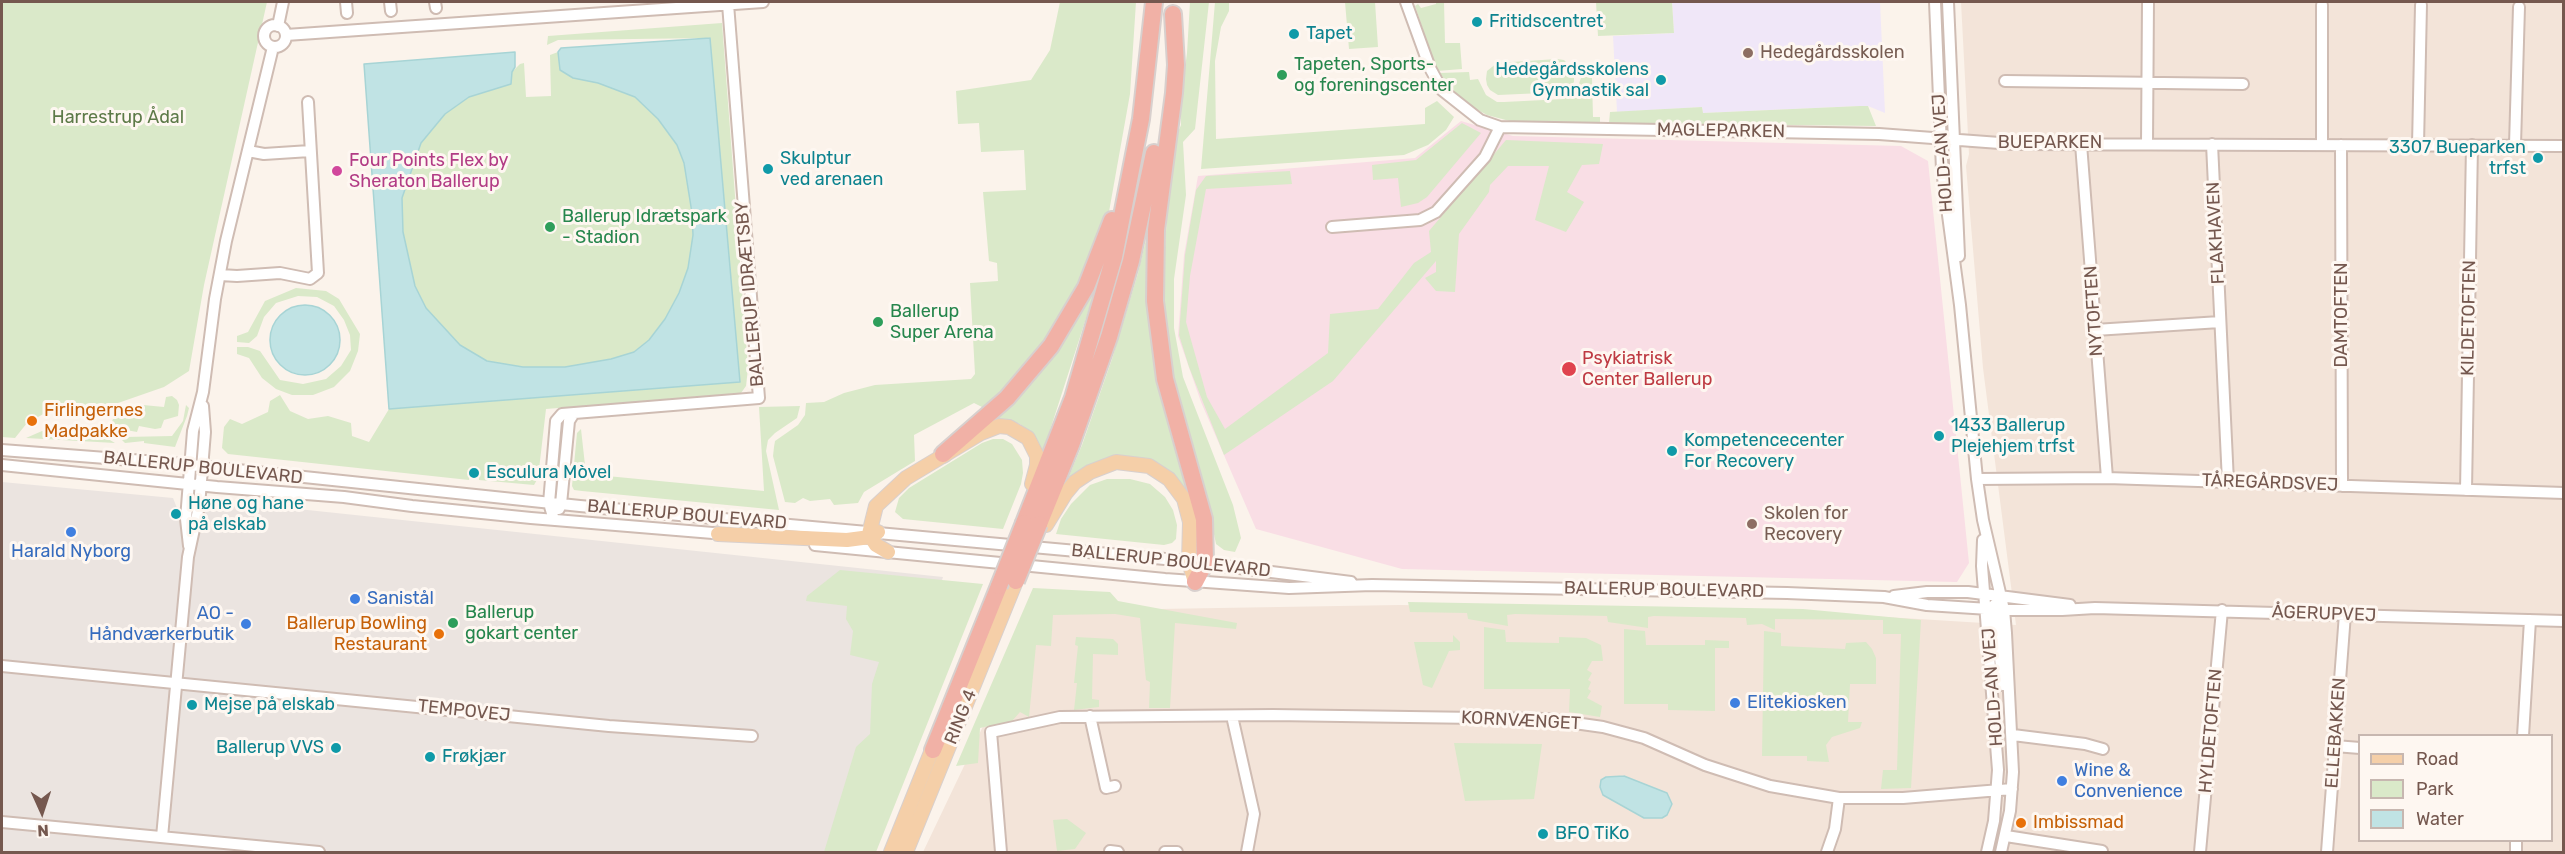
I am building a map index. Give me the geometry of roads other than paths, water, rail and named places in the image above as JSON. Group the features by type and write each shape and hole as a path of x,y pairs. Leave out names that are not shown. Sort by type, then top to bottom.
{"highway":[{"path":"1032,523 1094,331 1114,257 1141,119 1154,2"},
{"path":"933,750 1092,388 1131,261 1147,194 1159,127 1173,8"},
{"path":"1173,8 1176,65 1156,230 1155,301 1165,379 1202,509 1206,535 1197,563 1195,582"},
{"path":"943,454 1008,398 1051,346 1080,297 1108,235 1141,119"}],"main road":[{"path":"888,552 876,545 873,533 876,506 897,484 943,454 999,426 1009,427 1028,438 1037,456 1032,523"},
{"path":"1032,523 1057,504 1082,477 1099,467 1116,462 1137,463 1159,471 1169,479 1184,499 1197,563"},
{"path":"718,534 847,540 873,533"},
{"name":"RING 4","path":"906,852 1005,585"},
{"name":"RING 4","path":"891,852 933,750"}],"street":[{"path":"278,26 283,2"},
{"path":"286,35 643,6 764,2"},
{"name":"MAGLEPARKEN","path":"1406,2 1430,68 1442,90 1480,120 1500,127 1879,134 1953,140"},
{"name":"HOLD-AN VEJ","path":"1935,2 1941,138 1949,233 1960,304"},
{"name":"HOLD-AN VEJ","path":"1948,2 1960,304 1977,479 1999,596 1995,609 1997,791 1994,821 1987,852"},
{"path":"2147,144 2148,2"},
{"name":"BALLERUP IDRÆTSBY","path":"574,413 759,398 728,4"},
{"path":"2322,5 2322,145"},
{"path":"2418,145 2421,5"},
{"path":"2515,145 2519,7"},
{"path":"278,26 284,29 286,35 281,45 273,47 266,43 264,34 269,27 278,26"},
{"path":"189,546 186,519 193,431 203,392 220,275 273,47"},
{"path":"2005,81 2243,84"},
{"path":"220,275 280,273 310,279 319,271 308,102"},
{"path":"1332,227 1420,220 1436,212 1485,157 1500,127"},
{"name":"BUEPARKEN","path":"1953,140 2013,144 2564,146"},
{"name":"NYTOFTEN","path":"2081,144 2106,478"},
{"name":"FLAKHAVEN","path":"2212,144 2228,482"},
{"name":"DAMTOFTEN","path":"2341,145 2342,486"},
{"name":"KILDETOFTEN","path":"2466,490 2472,145"},
{"path":"248,151 264,154 310,151"},
{"path":"2095,330 2220,322"},
{"path":"162,837 189,546 197,520 201,485 205,432 203,392"},
{"path":"554,520 549,502 558,417 574,413"},
{"path":"554,520 561,504 569,421 574,413"},
{"name":"BALLERUP BOULEVARD","path":"2,450 202,466 561,504 1197,563 1372,585"},
{"name":"BALLERUP BOULEVARD","path":"2,465 1195,582 1289,588 1372,585 1778,592 1884,597 1927,605 1995,609"},
{"name":"TÅREGÅRDSVEJ","path":"1977,479 2106,478 2564,493"},
{"name":"HOLD-AN VEJ","path":"1983,520 1982,566 1985,594 1995,609 2013,732 2012,789 2006,836 2001,852"},
{"name":"BALLERUP BOULEVARD","path":"1884,597 1927,592 1999,596"},
{"name":"ÅGERUPVEJ","path":"1999,596 2085,608"},
{"name":"ÅGERUPVEJ","path":"1995,609 2222,610 2564,621"},
{"name":"HYLDETOFTEN","path":"2200,852 2222,610"},
{"name":"ELLEBAKKEN","path":"2326,852 2345,614"},
{"path":"2523,734 2530,620"},
{"name":"TEMPOVEJ","path":"2,666 609,726 752,736"},
{"path":"1090,716 1106,788 1115,786"},
{"path":"1232,716 1254,814 1247,852"},
{"name":"KORNVÆNGET","path":"1001,852 991,732 1060,717 1535,719 1581,723 1644,738 1705,765 1770,786 1839,798 1903,798 2012,789"},
{"name":"HOLD-AN VEJ","path":"2013,732 2103,749"},
{"path":"2335,746 2358,748"},
{"path":"1827,852 1835,829 1839,798"},
{"path":"2,822 319,852"},
{"path":"2006,836 2102,851"},
{"path":"1165,852 1177,852"}],"water":[{"path":"710,38 740,382 389,409 364,64 515,52 515,67 511,84 469,97 445,114 421,143 402,198 403,232 415,286 426,308 460,345 487,361 523,367 565,367 611,359 634,352 649,340 665,319 679,293 688,268 693,235 684,163 677,145 658,119 635,97 598,83 573,78 560,70 558,52 561,48"},
{"path":"312,305 325,311 334,320 338,326 340,340 338,354 330,365 319,373 298,375 280,365 272,354 270,333 280,315 291,307"},
{"path":"1624,776 1667,793 1672,804 1667,815 1662,818 1644,818 1603,795 1600,787 1601,780 1606,777"}],"place":[{"name":"Fritidscentret","path":"1477,22"},
{"name":"Tapet","path":"1294,34"},
{"name":"Hedegårdsskolen","path":"1748,53"},
{"name":"Tapeten, Sports- og foreningscenter","path":"1282,75"},
{"name":"Hedegårdsskolens Gymnastik sal","path":"1661,80"},
{"name":"3307 Bueparken trfst","path":"2538,158"},
{"name":"Skulptur ved arenaen","path":"768,169"},
{"name":"Four Points Flex by Sheraton Ballerup","path":"337,171"},
{"name":"Ballerup Idrætspark - Stadion","path":"550,227"},
{"name":"Ballerup Super Arena","path":"878,322"},
{"name":"Psykiatrisk Center Ballerup","path":"1569,369"},
{"name":"Firlingernes Madpakke","path":"32,421"},
{"name":"1433 Ballerup Plejehjem trfst","path":"1939,436"},
{"name":"Kompetencecenter For Recovery","path":"1672,451"},
{"name":"Esculura Mòvel","path":"474,473"},
{"name":"Høne og hane på elskab","path":"176,514"},
{"name":"Skolen for Recovery","path":"1752,524"},
{"name":"Harald Nyborg","path":"71,532"},
{"name":"Sanistål","path":"355,599"},
{"name":"Ballerup gokart center","path":"453,623"},
{"name":"AO - Håndværkerbutik","path":"246,624"},
{"name":"Ballerup Bowling Restaurant","path":"439,634"},
{"name":"Elitekiosken","path":"1735,703"},
{"name":"Mejse på elskab","path":"192,705"},
{"name":"Ballerup VVS","path":"336,748"},
{"name":"Frøkjær","path":"430,757"},
{"name":"Wine & Convenience","path":"2062,781"},
{"name":"Imbissmad","path":"2021,823"},
{"name":"BFO TiKo","path":"1543,834"}],"park label":[{"name":"Harrestrup Ådal","path":"118,118"}]}
